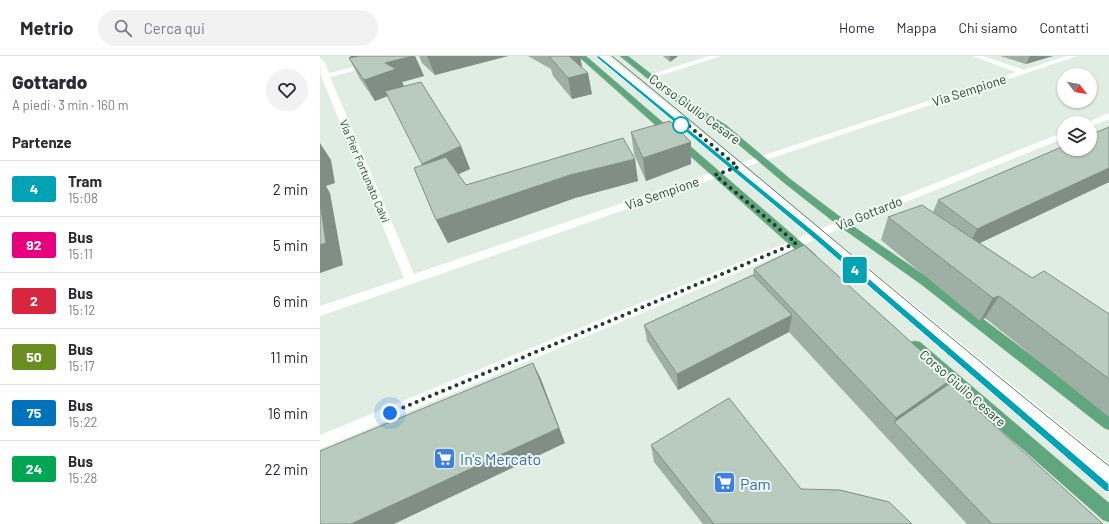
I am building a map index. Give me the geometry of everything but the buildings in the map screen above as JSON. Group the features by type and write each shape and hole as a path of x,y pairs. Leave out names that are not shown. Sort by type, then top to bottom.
{"main road":[{"path":"582,56 715,175 819,264"},
{"name":"Corso Giulio Cesare","path":"624,56 678,99 723,127 760,160 843,224 926,282 1109,423"},
{"name":"Corso Giulio Cesare","path":"907,340 1109,514"}],"street":[{"name":"Corso Giulio Cesare","path":"604,56 1109,474"},
{"path":"650,76 717,56"},
{"path":"976,56 1023,72"},
{"name":"Via Sempione","path":"320,311 411,281 738,167 1073,56"},
{"name":"Via Pier Fortunato Calvi","path":"320,61 411,281"},
{"path":"325,76 380,63"},
{"path":"1097,121 1109,116"},
{"name":"Via Gottardo","path":"320,442 796,243 1057,138"}],"tram line":[{"path":"598,56 814,236 1109,487"},
{"name":"4","path":"598,56 734,168 1109,487"},
{"path":"612,56 984,365 1109,466"}],"place":[{"name":"In's Mercato","path":"444,458"},
{"name":"Pam","path":"725,483"}],"route":[{"path":"390,413 796,243 715,175 738,167 683,121 681,125"}]}
